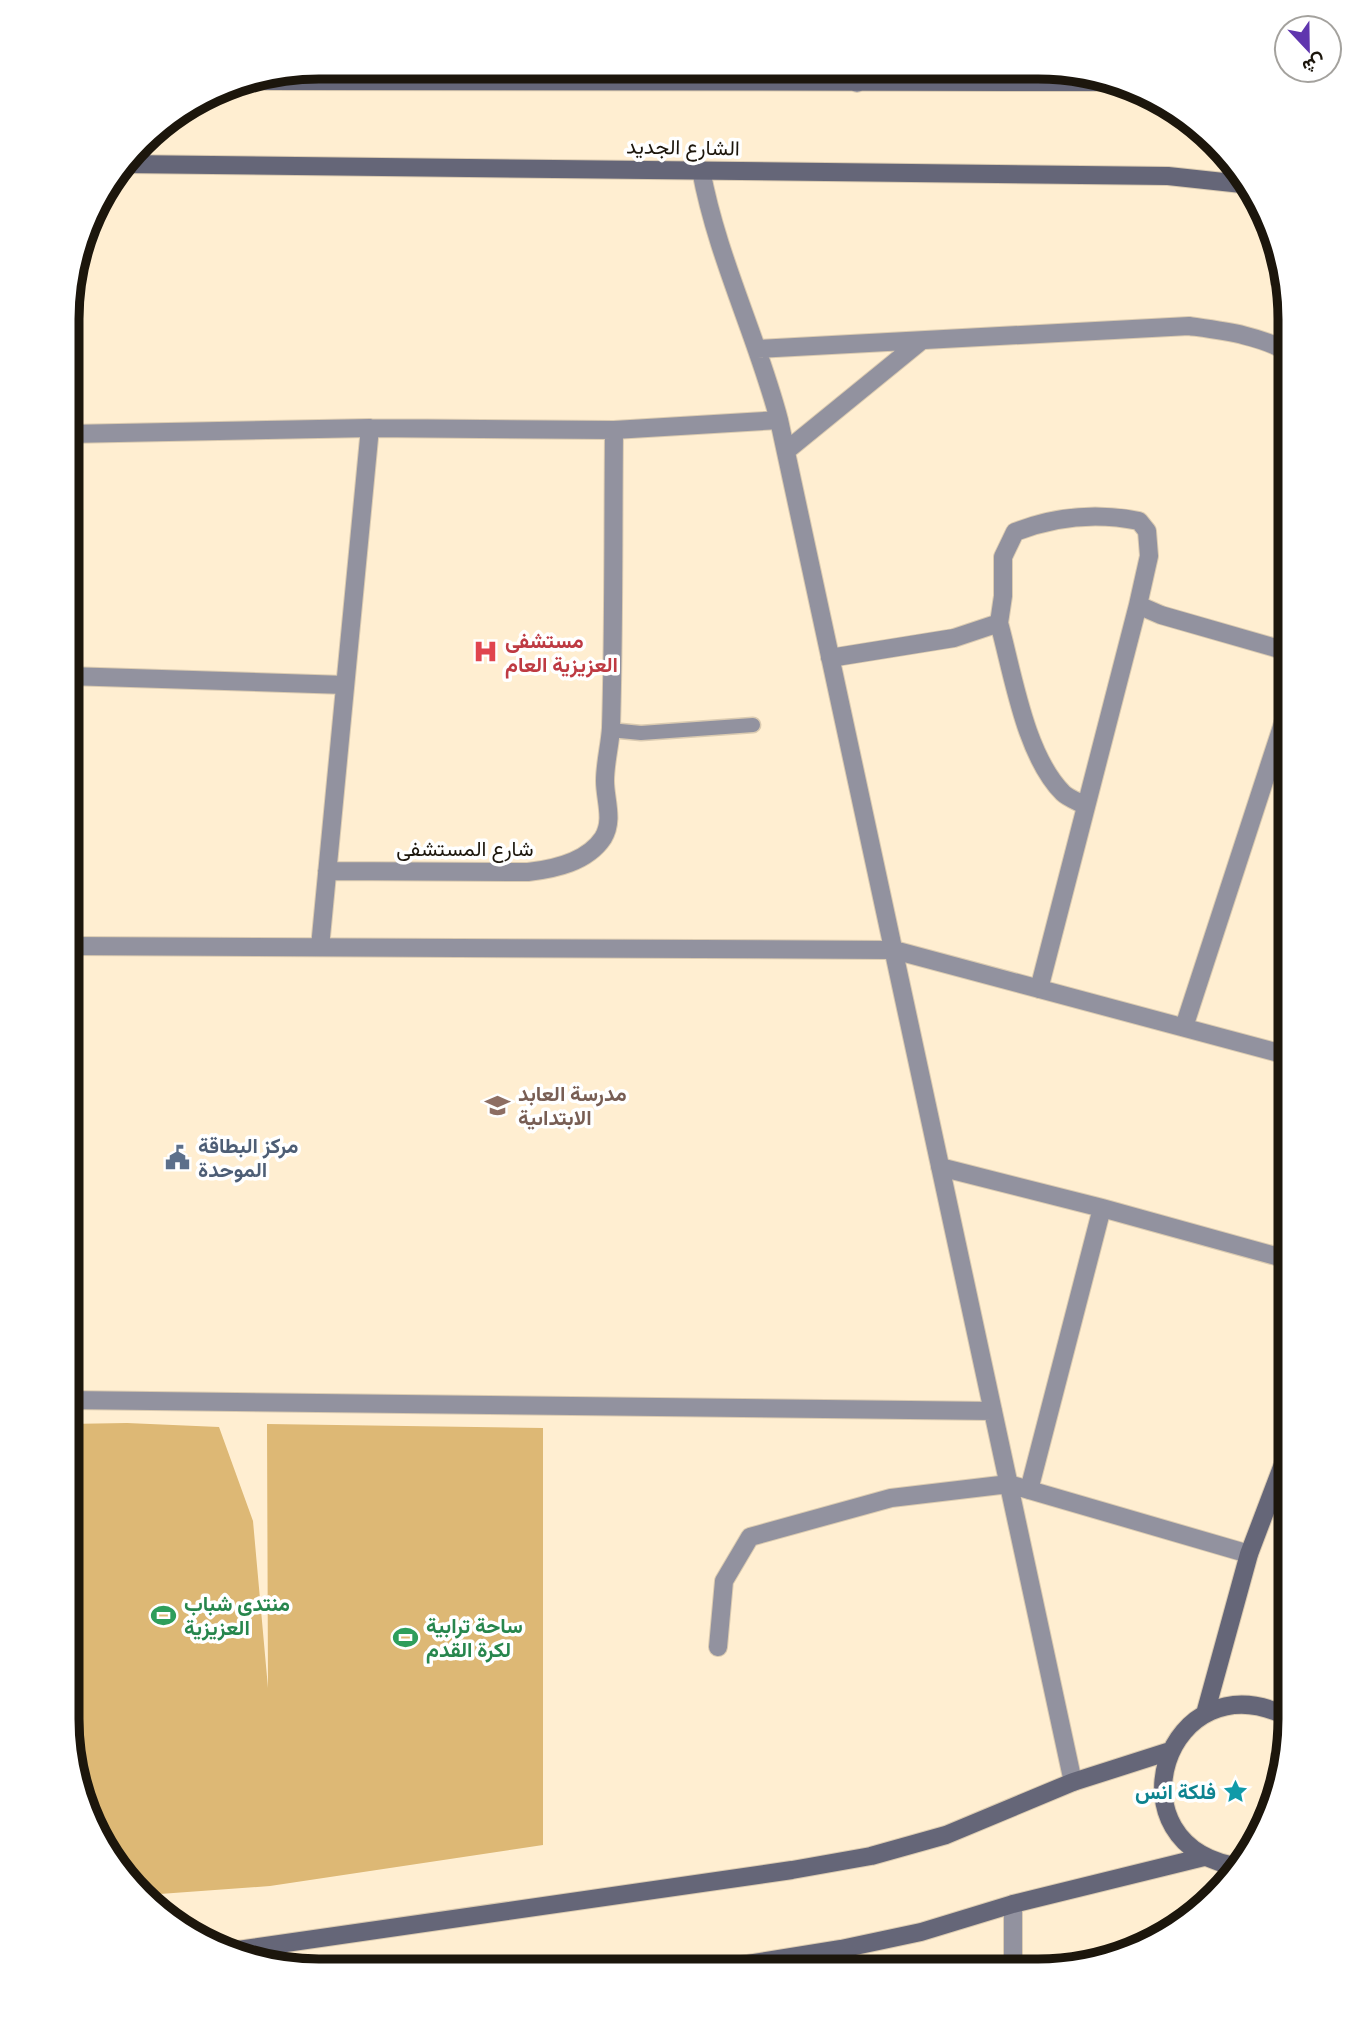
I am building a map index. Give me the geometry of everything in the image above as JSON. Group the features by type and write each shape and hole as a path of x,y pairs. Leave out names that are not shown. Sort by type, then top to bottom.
{"street":[{"path":"296,80 443,79"},
{"path":"999,79 1070,81"},
{"name":"الشارع الجديد","path":"136,164 1168,176 1236,183"},
{"path":"701,170 714,226 779,420 1073,1782"},
{"path":"757,349 1189,326 1237,332 1278,346"},
{"path":"786,452 920,341"},
{"path":"79,434 370,428 614,430 779,420"},
{"path":"320,947 370,428"},
{"name":"شارع المستشفى","path":"327,871 528,873 549,870 579,859 594,849 609,825 605,780 610,730 614,430"},
{"path":"1038,989 1086,806 1138,605 1149,556 1147,531 1139,521 1085,515 1042,521 1015,532 1003,556 1003,596 999,623 1038,759 1063,794 1086,806"},
{"path":"1138,605 1161,615 1278,649"},
{"path":"830,658 954,638 999,623"},
{"path":"79,676 345,685"},
{"path":"1184,1027 1278,739"},
{"path":"79,946 894,950 1278,1053"},
{"path":"940,1167 1278,1257"},
{"path":"1028,1490 1102,1208"},
{"path":"79,1400 993,1411"},
{"path":"1205,1714 1248,1554 1278,1477"},
{"path":"718,1647 724,1581 750,1537 891,1498 1009,1484 1248,1554"},
{"path":"1229,1866 1204,1857 1187,1845 1174,1829 1166,1811 1162,1790 1170,1751 1179,1736 1205,1714 1227,1706 1249,1704 1278,1712"},
{"path":"249,1948 779,1872 871,1856 946,1835 1073,1782 1170,1751"},
{"path":"789,1959 921,1932 1013,1904 1204,1857"},
{"path":"1013,1904 1013,1959"}],"lane":[{"path":"610,730 641,733 753,725"}],"shaded area":[{"name":"ساحة ترابية لكرة القدم","path":"79,1424 219,1427 253,1521 268,1688 267,1424 543,1428 543,1845 270,1886 155,1894 149,1889 128,1865 111,1839 91,1796 83,1766 79,1719"}],"place":[{"name":"مستشفى العزيزية العام","path":"485,652"},
{"name":"مدرسة العابد الابتداىية","path":"498,1105"},
{"name":"مركز البطاقة الموحدة","path":"178,1157"},
{"name":"منتدى شباب العزيزية","path":"164,1615"},
{"name":"ساحة ترابية لكرة القدم","path":"406,1637"},
{"name":"فلكة انس","path":"1236,1791"}]}
